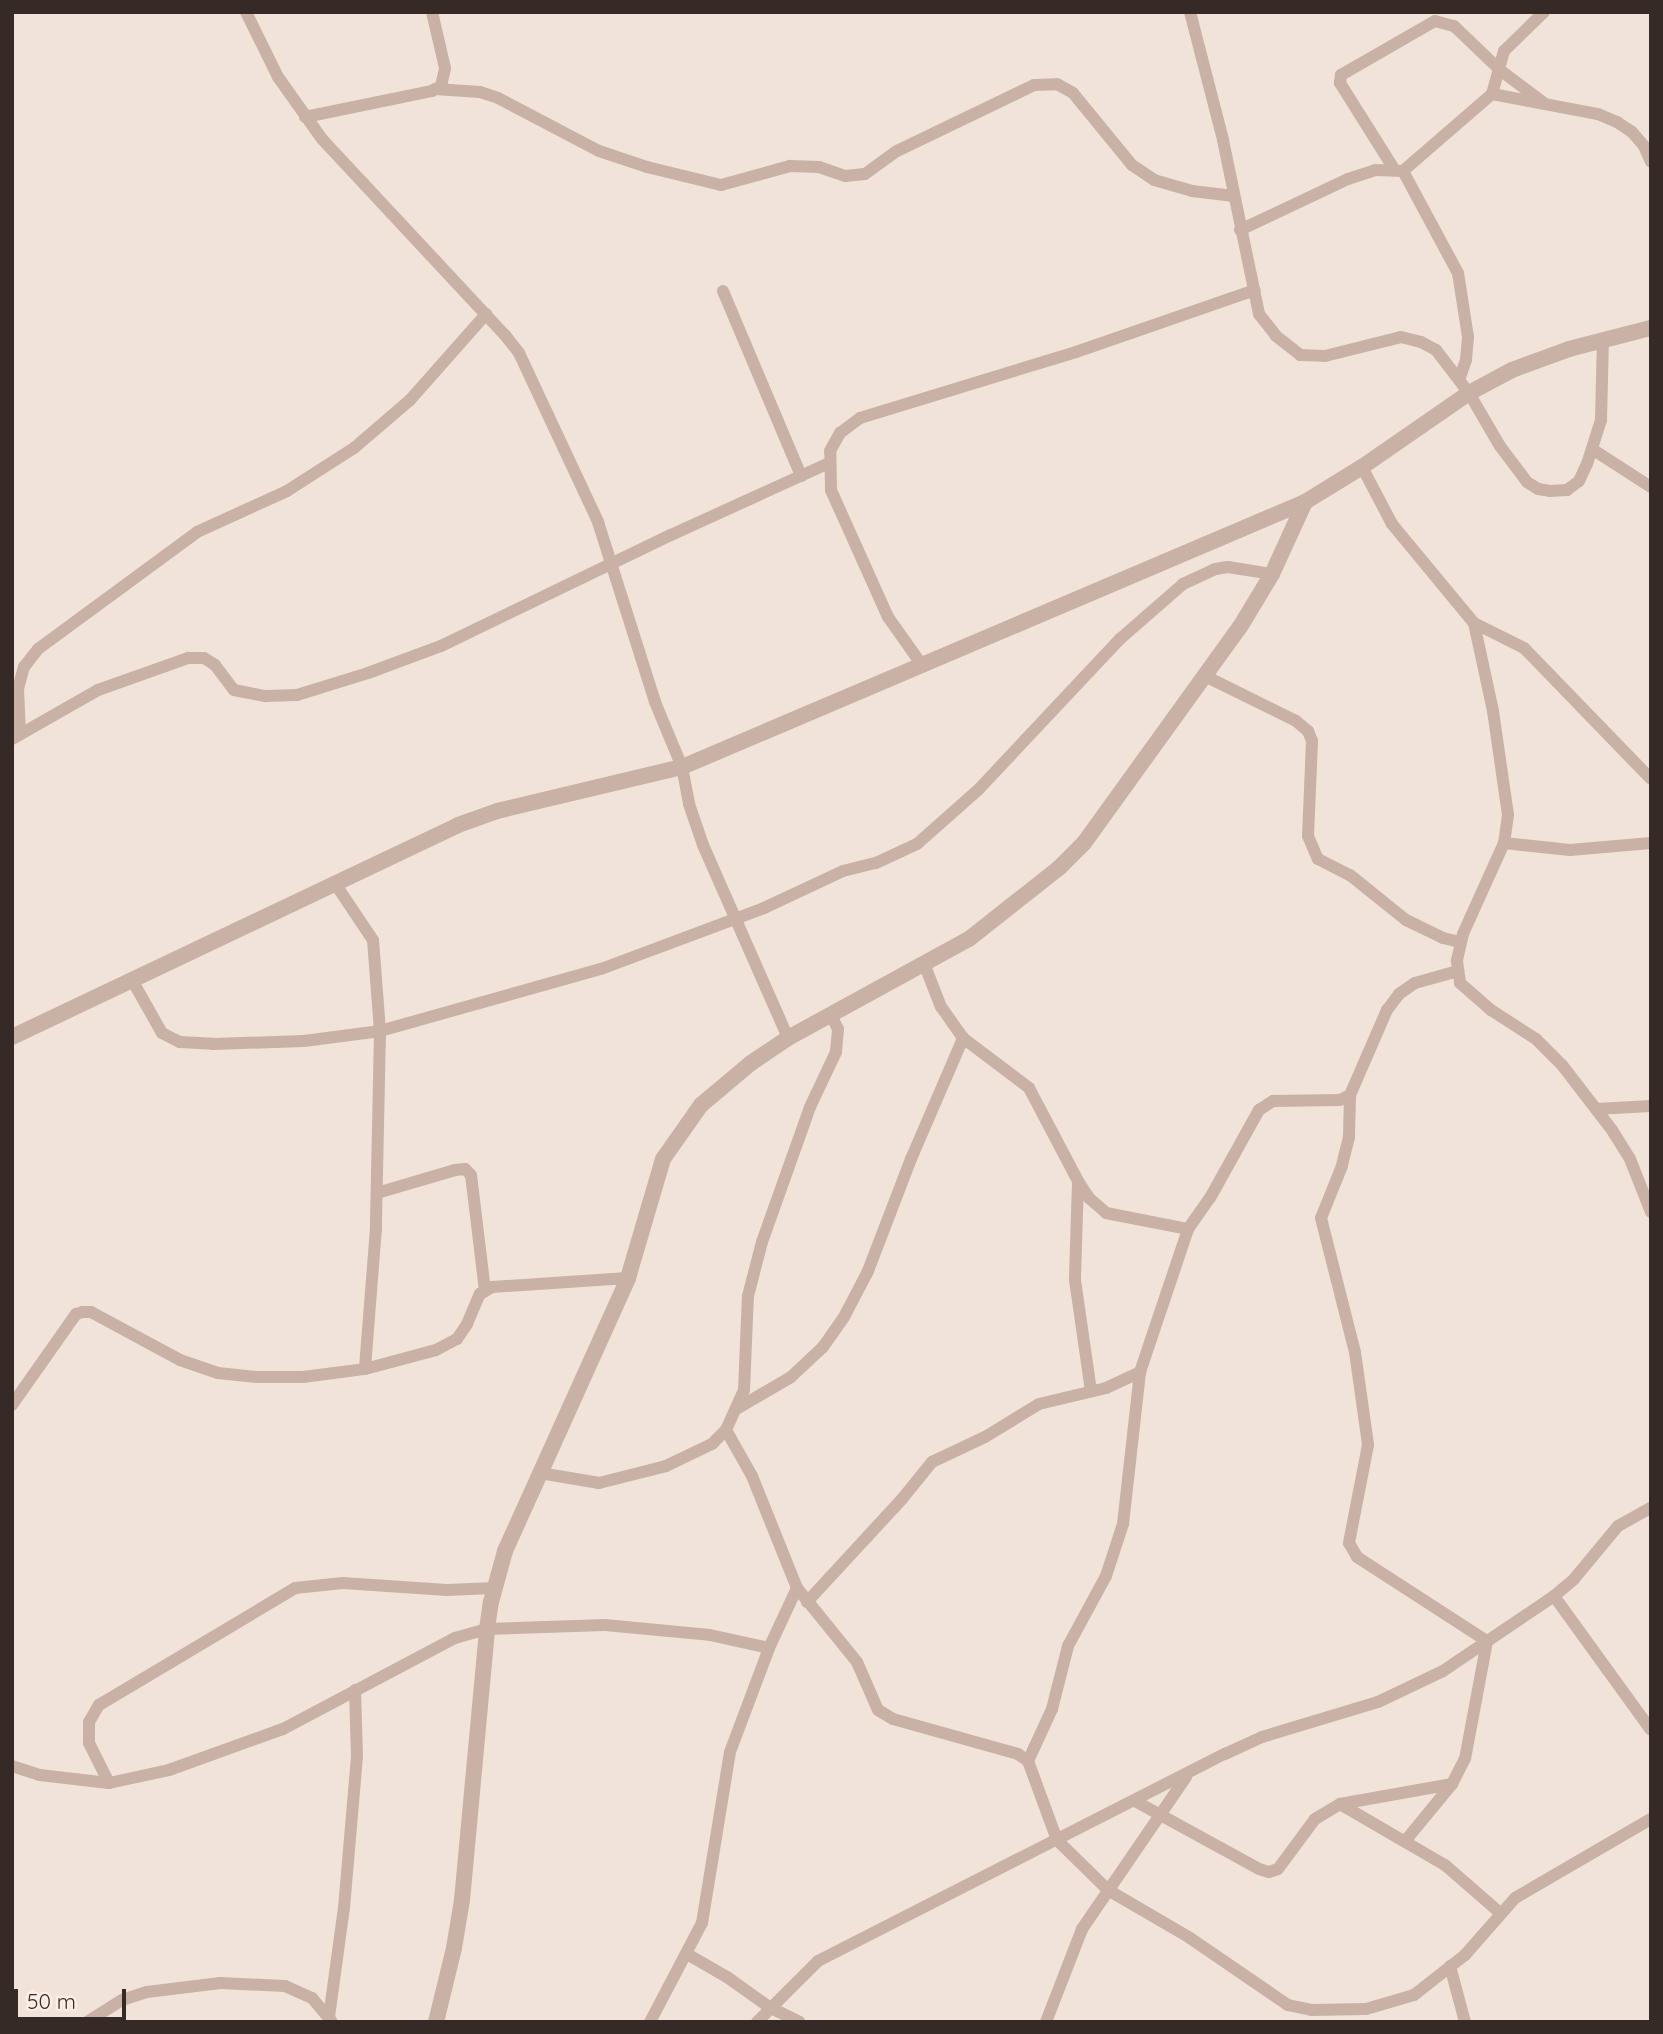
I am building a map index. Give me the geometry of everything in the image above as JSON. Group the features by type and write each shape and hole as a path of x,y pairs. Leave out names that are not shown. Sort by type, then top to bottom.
{"street":[{"path":"246,12 278,77 305,117 388,213 486,314 519,354 598,522 614,564 655,702 682,766 689,804 703,845 788,1038"},
{"path":"432,12 445,68 445,77 435,89"},
{"path":"1190,12 1259,314 1276,336 1300,355 1325,356 1401,337 1422,342 1436,350 1464,386 1527,482 1538,489 1567,490 1578,481 1602,411 1603,339"},
{"path":"1240,230 1348,179 1375,170 1399,170 1492,94 1509,43 1544,12"},
{"path":"1464,386 1468,337 1458,273 1399,170 1340,83 1341,75 1435,21 1454,26 1500,70 1544,103"},
{"path":"305,117 435,89 480,92 498,98 598,151 647,167 721,185 790,166 819,167 845,176 865,174 897,151 1034,85 1057,84 1073,93 1089,116 1132,165 1154,180 1192,191 1234,196"},
{"path":"1492,94 1544,103 1617,122 1632,132 1644,146 1651,162"},
{"path":"922,665 888,617 831,490 829,463 834,442 847,425 860,418 1076,352 1255,290"},
{"path":"723,291 801,476"},
{"path":"16,737 18,689 24,667 38,649 197,532 287,491 354,448 410,400 486,314"},
{"path":"12,1037 458,825 497,811 682,766 1305,502 1362,467 1464,386 1603,339 1651,328"},
{"path":"1591,449 1651,487"},
{"path":"16,737 98,690 188,658 204,658 215,665 234,690 246,694 297,695 441,646 829,463"},
{"path":"1362,467 1392,524 1474,623 1524,648 1651,779"},
{"path":"436,2022 454,1948 464,1888 487,1629 494,1588 513,1528 628,1278 663,1159 701,1105 751,1063 788,1038 925,966 969,939 1009,910 1076,851 1205,676 1272,574 1305,502"},
{"path":"132,980 162,1033 180,1042 304,1041 380,1031 601,969 737,918 843,871 876,863 917,844 979,789 1120,639 1183,584 1215,569 1228,567 1272,574"},
{"path":"1474,623 1506,793 1504,843 1461,942 1458,971 1460,983 1468,992 1535,1039 1562,1065 1630,1159 1651,1212"},
{"path":"1205,676 1296,721 1308,731 1311,741 1308,836 1318,859 1350,875 1415,925 1461,942"},
{"path":"1504,843 1583,849 1651,843"},
{"path":"334,883 373,940 380,1031 373,1286 365,1368"},
{"path":"925,966 941,1007 963,1038 1029,1088 1089,1198 1106,1213 1188,1229"},
{"path":"1458,971 1415,983 1399,994 1387,1010 1350,1095 1349,1137 1342,1166 1321,1219 1354,1352 1367,1445 1349,1543 1357,1557 1487,1641"},
{"path":"540,1474 598,1483 666,1466 712,1444 726,1430 744,1390 748,1296 762,1242 810,1107 836,1052 838,1029 831,1015"},
{"path":"738,1408 791,1377 823,1347 844,1317 868,1271 911,1159 963,1038"},
{"path":"1028,1761 1052,1709 1068,1646 1106,1576 1123,1524 1140,1372 1188,1229 1210,1198 1259,1110 1266,1104 1340,1100 1350,1095"},
{"path":"1596,1109 1651,1106"},
{"path":"12,1405 76,1314 83,1312 91,1312 180,1360 218,1373 257,1377 303,1377 365,1368 436,1350 457,1339 485,1290 471,1175 465,1169 377,1193"},
{"path":"1078,1181 1076,1280 1091,1391"},
{"path":"485,1290 628,1278"},
{"path":"807,1602 902,1499 924,1468 932,1462 985,1437 1039,1404 1118,1384 1140,1372"},
{"path":"726,1430 752,1476 797,1588 857,1662 878,1710 884,1715 1018,1754 1028,1761 1058,1840 1108,1890 1190,1938 1271,1997 1311,2010 1366,2009 1414,1995 1465,1955 1499,1912 1531,1887 1651,1819"},
{"path":"757,2022 769,2007 818,1961 1262,1737 1378,1702 1443,1671 1554,1596 1574,1579 1618,1526 1651,1508"},
{"path":"109,1783 89,1744 89,1722 99,1704 295,1588 343,1583 447,1590 494,1588"},
{"path":"650,2022 687,1954 708,1902 730,1752 769,1648 797,1588"},
{"path":"1554,1596 1651,1730"},
{"path":"12,1766 40,1775 109,1783 169,1770 283,1729 455,1638 487,1629 605,1625 710,1635 769,1648"},
{"path":"1406,1840 1452,1784 1465,1759 1487,1641"},
{"path":"330,2019 358,1758 355,1690"},
{"path":"1046,2022 1082,1929 1188,1775"},
{"path":"1135,1801 1224,1852 1269,1872 1278,1869 1315,1819 1340,1804 1452,1784"},
{"path":"1340,1804 1445,1865 1499,1912"},
{"path":"687,1954 727,1977 769,2007 800,2022"},
{"path":"1450,1966 1465,2022"},
{"path":"87,2022 122,2000 147,1992 220,1983 285,1986 312,1997 330,2019"}]}
